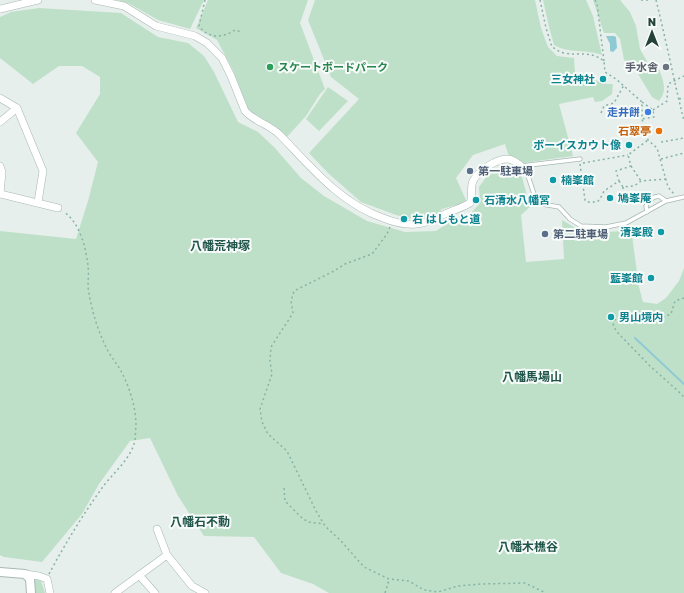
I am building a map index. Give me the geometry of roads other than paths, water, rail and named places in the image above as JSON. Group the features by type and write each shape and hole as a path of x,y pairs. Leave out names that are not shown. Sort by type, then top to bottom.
{"street":[{"path":"0,9 38,0"},
{"path":"95,0 124,6 156,26 194,36 207,43 222,58 245,111 249,116 273,129 317,175 355,205 392,222 417,224 436,219 470,203 474,179 489,165 507,159 513,160 521,166"},
{"path":"0,98 17,108 43,171 38,202"},
{"path":"0,122 17,108"},
{"path":"0,166 2,172 0,194 58,208"},
{"path":"157,529 167,555 192,586 206,593"},
{"path":"115,593 167,555"},
{"path":"0,572 39,576 47,579 50,593"},
{"path":"25,574 30,579 31,593"},
{"path":"138,575 155,593"}],"lane":[{"path":"521,166 580,161"},
{"path":"521,166 527,173 538,202 559,207 570,219 581,226 597,227 619,225 626,223 666,201 684,197"},
{"path":"647,212 646,206 649,200 654,197 659,196 666,201"}],"water":[{"path":"606,36 616,37 617,48 613,52 610,51 610,44"}],"waterway":[{"path":"635,338 684,384"}],"place":[{"name":"スケートボードパーク","path":"270,67"},
{"name":"手水舎","path":"666,67"},
{"name":"三女神社","path":"603,79"},
{"name":"走井餅","path":"648,112"},
{"name":"石翠亭","path":"659,131"},
{"name":"ボーイスカウト像","path":"629,145"},
{"name":"第一駐車場","path":"470,171"},
{"name":"楠峯館","path":"553,180"},
{"name":"鳩峯庵","path":"610,198"},
{"name":"石清水八幡宮","path":"476,200"},
{"name":"右 はしもと道","path":"404,219"},
{"name":"清峯殿","path":"661,232"},
{"name":"第二駐車場","path":"545,234"},
{"name":"藍峯館","path":"651,278"},
{"name":"男山境内","path":"611,317"}],"district":[{"name":"八幡荒神塚","path":"220,246"},
{"name":"八幡馬場山","path":"532,377"},
{"name":"八幡石不動","path":"200,522"},
{"name":"八幡木樵谷","path":"528,547"}]}
